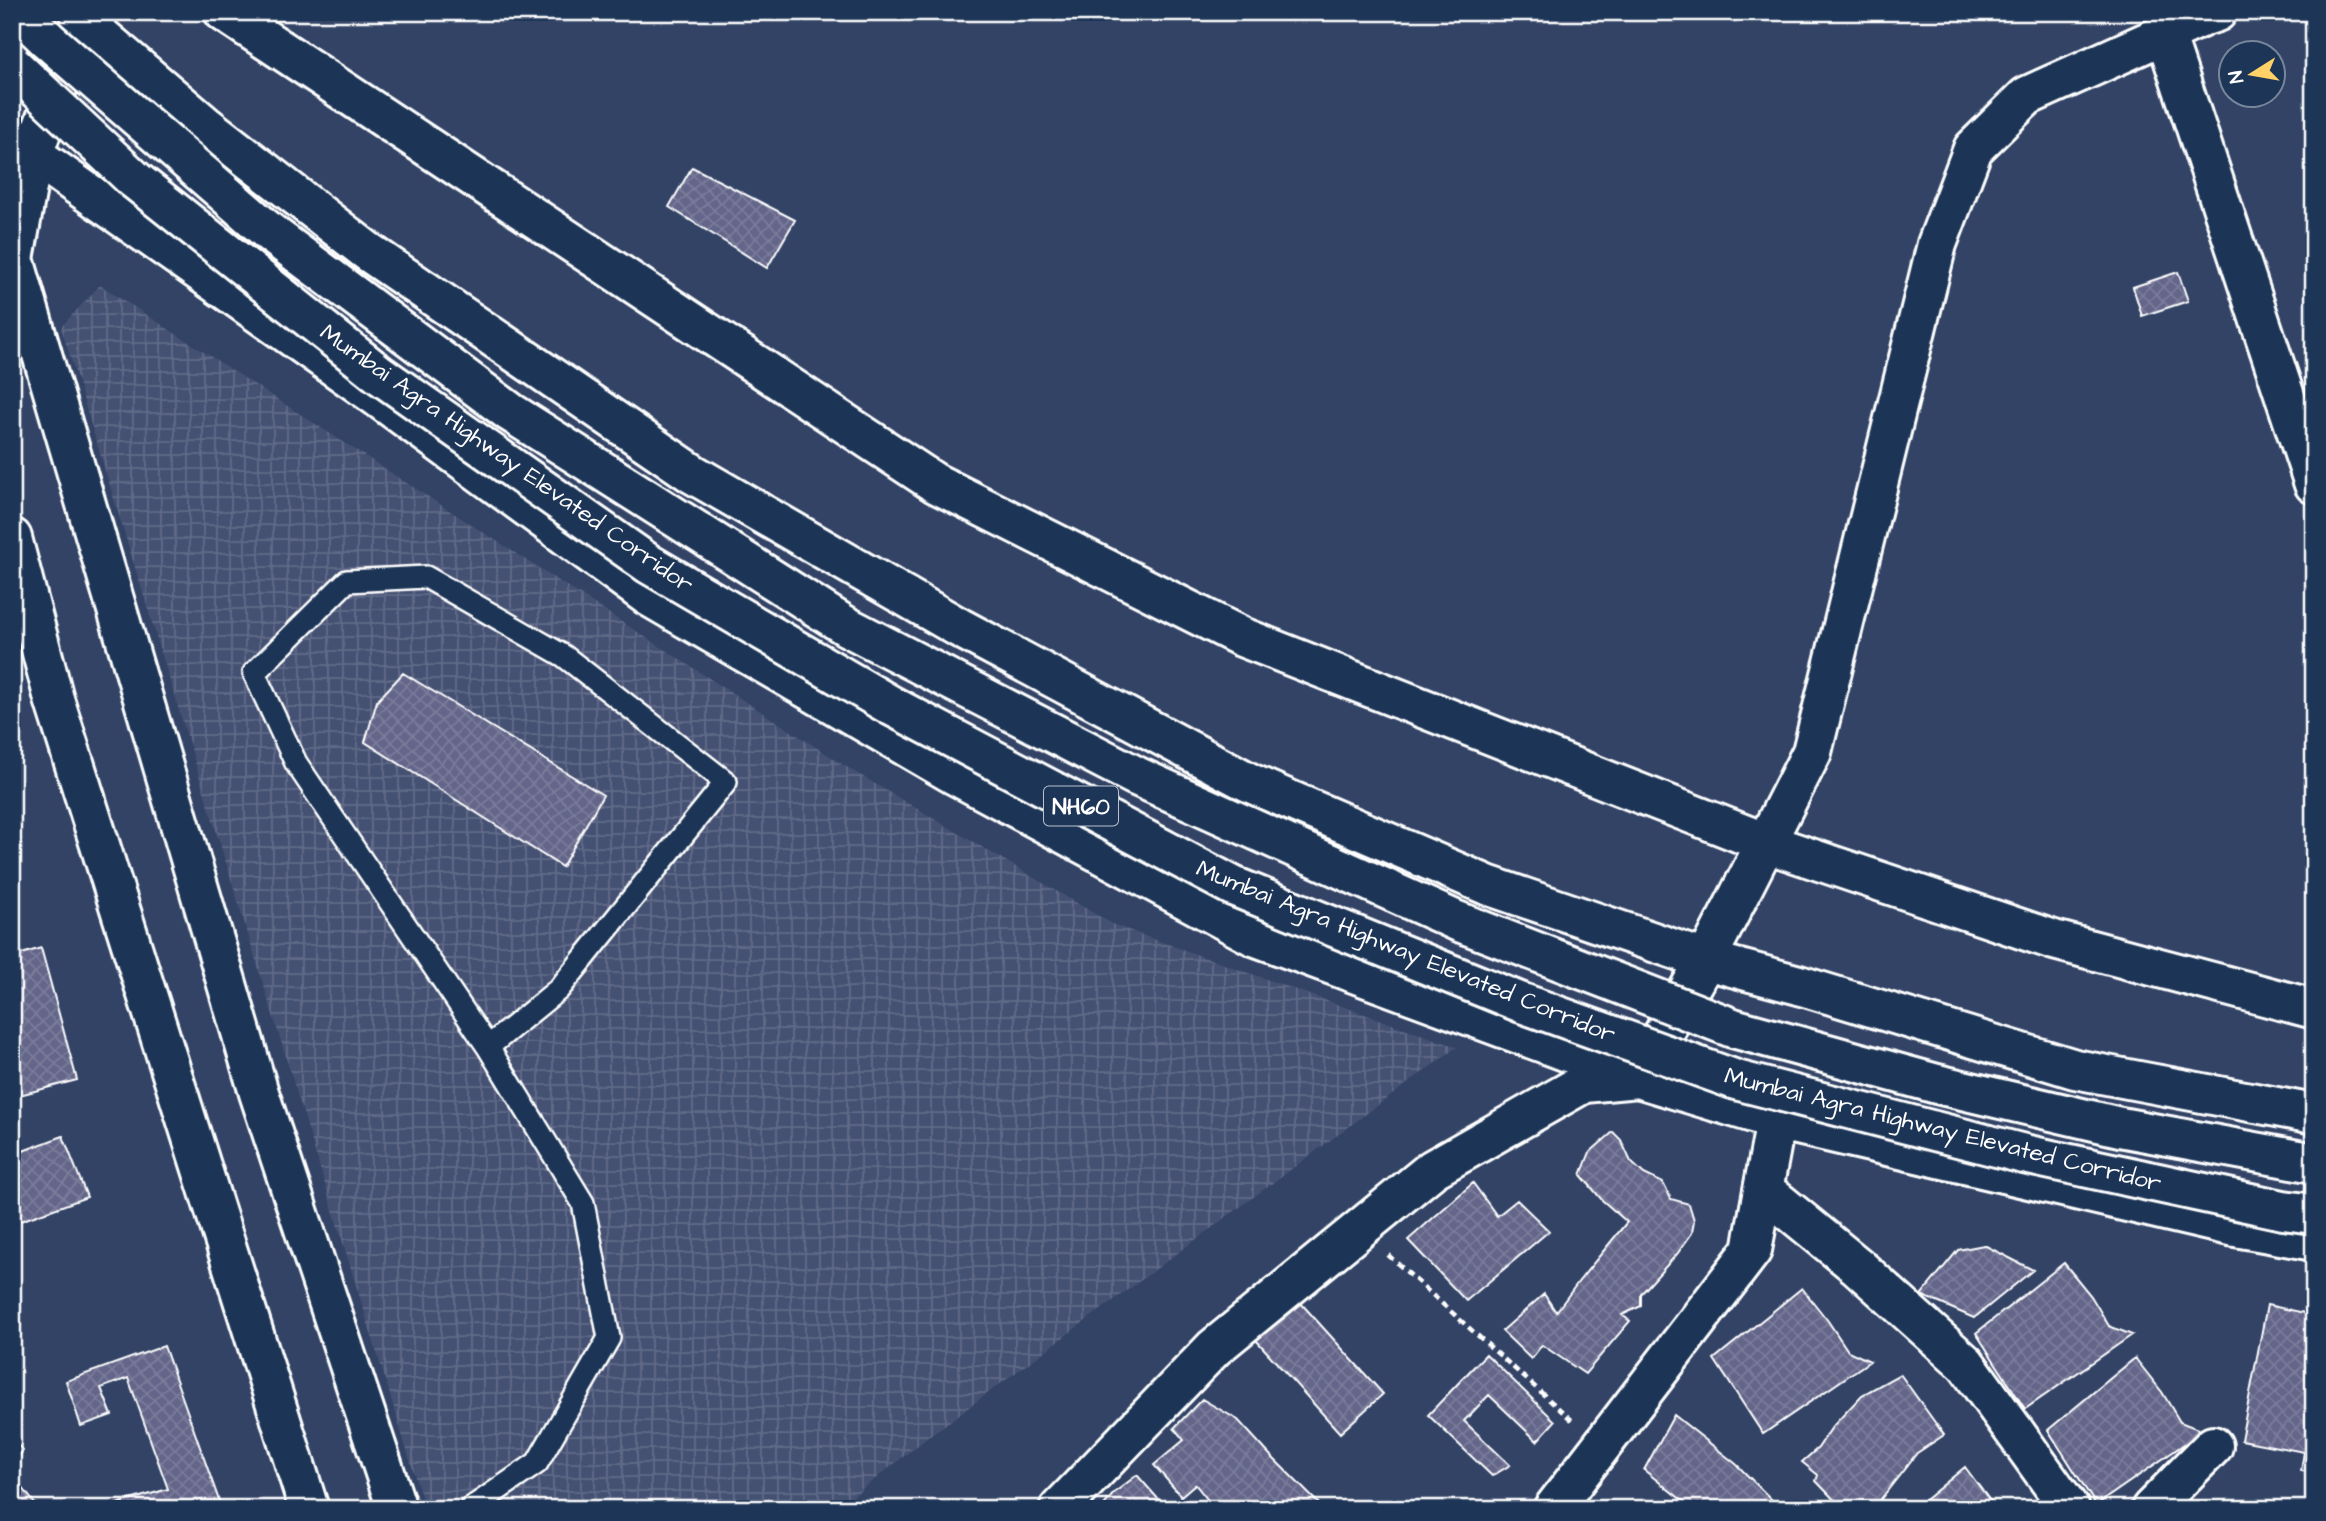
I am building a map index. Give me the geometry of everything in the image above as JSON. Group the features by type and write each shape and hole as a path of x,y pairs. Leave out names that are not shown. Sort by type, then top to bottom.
{"main road":[{"name":"Mumbai Agra Highway Elevated Corridor","path":"19,12 269,232 510,412 846,626 1136,776 1457,921 1733,1028 1937,1084 2120,1127 2314,1163"},
{"path":"224,12 935,483 1242,638 1766,843 2054,940 2314,1009"},
{"path":"1638,1078 1706,960 1812,752 1937,244 1973,149 2027,96 2217,12"},
{"path":"12,84 78,16"},
{"path":"78,16 23,145 14,259 259,1093 397,1509"},
{"path":"78,16 205,125 367,251 693,474 960,628 1250,783 1487,885 1706,960 1799,985 2075,1069 2314,1114"},
{"path":"2165,34 2314,484"},
{"name":"Mumbai Agra Highway Elevated Corridor","path":"12,65 135,180 379,374 649,564 890,705 1233,886 1521,1003 1736,1080 2024,1154 2283,1210 2314,1214"},
{"path":"23,145 387,404 648,596 943,768 1254,936 1638,1078 1776,1120 2217,1223 2314,1241"},
{"path":"12,538 54,699 309,1509"},
{"path":"1059,1509 1214,1348 1433,1169 1584,1083 1638,1078"},
{"path":"1553,1509 1752,1250 1776,1120"},
{"path":"1764,1190 1857,1266 1966,1364 2070,1509"},
{"path":"2151,1509 2213,1446"}],"lane":[{"path":"470,1509 537,1463 608,1338 583,1203 488,1046 296,763 254,673 347,580 425,578 564,656 726,782 559,989 488,1046"}],"path":[{"path":"1359,1230 1601,1446"}],"shaded area":[{"path":"100,285 853,771 1114,925 1457,1047 927,1438 837,1509 425,1509 61,327"}],"building":[{"path":"692,167 795,220 767,268 669,207"},
{"path":"2178,272 2188,301 2142,316 2133,287"},
{"path":"403,673 603,795 562,867 365,742 377,701"},
{"path":"41,948 77,1080 12,1097 12,957"},
{"path":"1613,1132 1621,1140 1631,1162 1644,1174 1663,1183 1671,1199 1689,1204 1694,1220 1692,1233 1677,1254 1641,1294 1641,1306 1622,1315 1630,1321 1585,1374 1542,1345 1531,1359 1502,1331 1544,1294 1556,1312 1627,1222 1602,1200 1581,1175 1590,1152"},
{"path":"63,1136 87,1197 12,1224 12,1155"},
{"path":"1473,1183 1497,1216 1517,1200 1549,1231 1466,1301 1408,1240"},
{"path":"1984,1245 2033,1270 1974,1318 1921,1295 1958,1250"},
{"path":"2064,1263 2091,1296 2109,1326 2132,1335 2025,1409 1976,1333"},
{"path":"1802,1288 1848,1351 1870,1361 1763,1434 1714,1359"},
{"path":"1299,1301 1383,1394 1340,1433 1256,1340"},
{"path":"2267,1305 2314,1315 2314,1473 2301,1471 2304,1452 2241,1440"},
{"path":"164,1346 222,1509 114,1509 113,1505 168,1489 128,1378 101,1388 112,1415 81,1426 66,1381"},
{"path":"1486,1354 1555,1421 1537,1441 1489,1395 1464,1421 1510,1465 1492,1476 1428,1415"},
{"path":"2135,1358 2162,1392 2180,1422 2203,1431 2096,1505 2048,1430"},
{"path":"1900,1374 1944,1435 1917,1453 1873,1509 1841,1507 1816,1481 1818,1475 1802,1462 1818,1448 1832,1427 1862,1395"},
{"path":"1202,1399 1238,1420 1324,1509 1215,1509 1195,1484 1181,1496 1154,1465 1184,1440 1174,1428"},
{"path":"1674,1415 1736,1464 1781,1509 1693,1509 1644,1470"},
{"path":"12,1440 23,1450 12,1470"},
{"path":"1965,1467 1996,1509 1914,1509"},
{"path":"1137,1475 1167,1509 1101,1509 1114,1493"},
{"path":"22,1487 39,1509 12,1509"}]}
